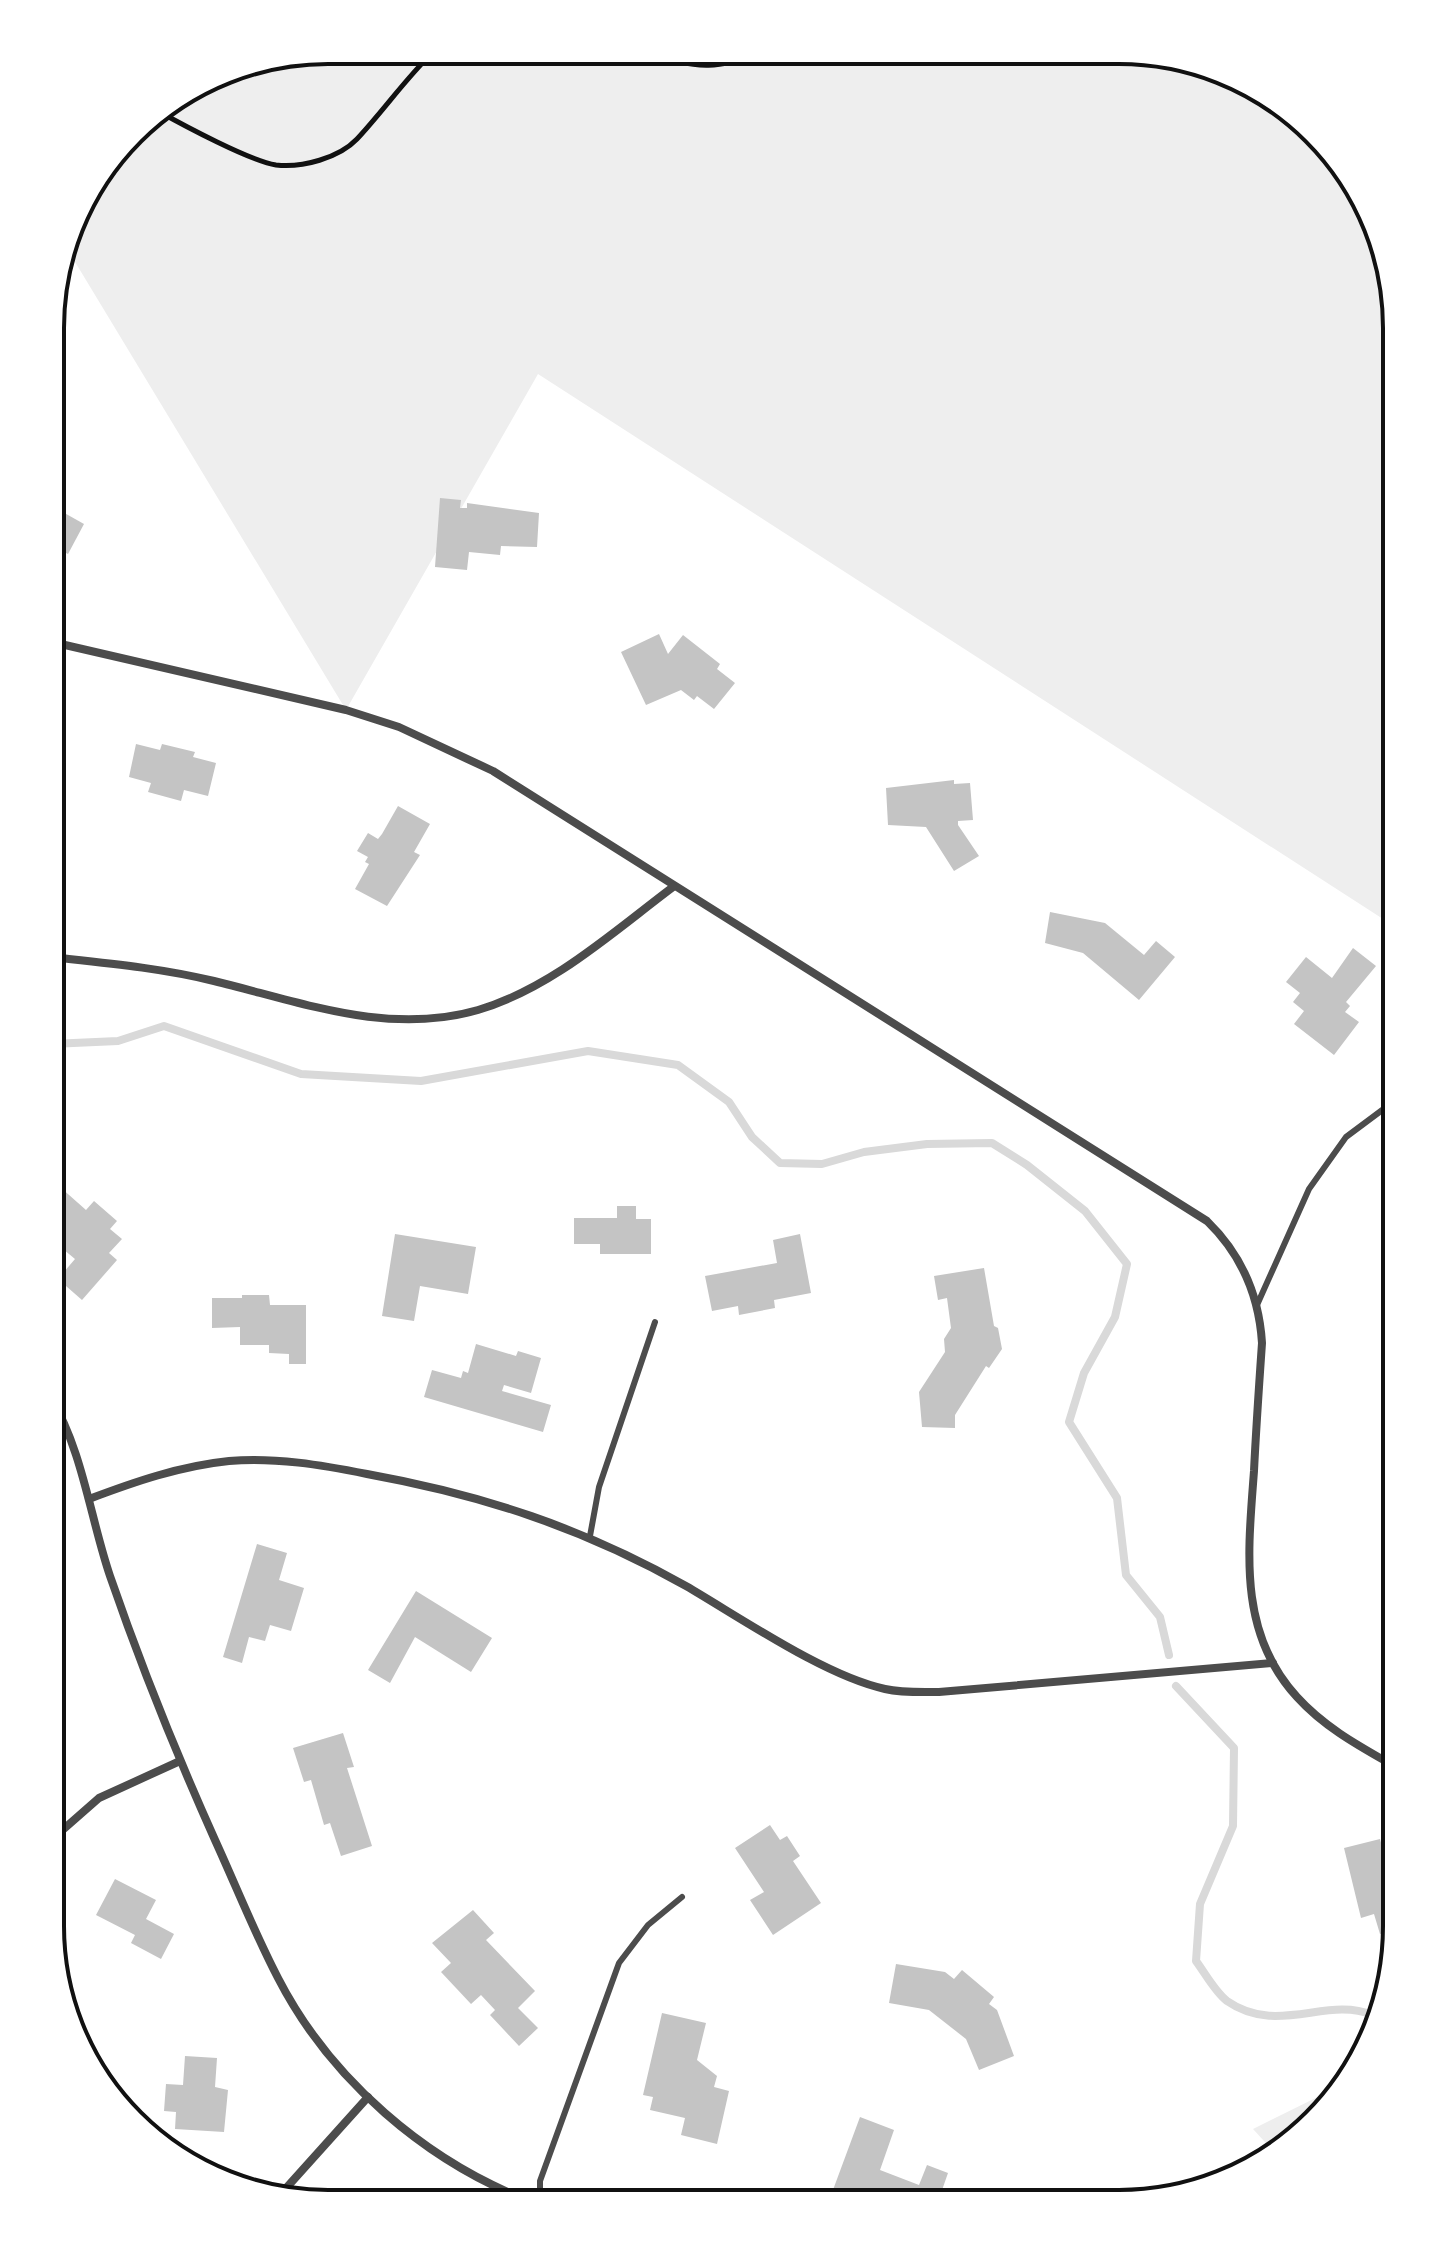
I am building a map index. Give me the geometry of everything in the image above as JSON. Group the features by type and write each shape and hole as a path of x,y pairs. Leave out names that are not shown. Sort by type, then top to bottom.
{"street":[{"path":"64,645 346,710 399,727 493,771 1207,1221 1239,1259 1257,1305 1262,1343 1247,1575 1254,1620 1273,1663 1297,1697 1320,1719 1382,1758"},
{"path":"64,959 212,980 361,1017 432,1019 479,1009 544,980 673,887"},
{"path":"64,1427 128,1626 180,1761 278,1979 327,2051 368,2097 433,2151 504,2190"},
{"path":"89,1499 134,1482 194,1466 231,1461 281,1461 442,1489 590,1536 842,1674 884,1689 939,1692 1273,1663"},
{"path":"64,1829 99,1798 180,1761"},
{"path":"287,2187 368,2097"}],"lane":[{"path":"1257,1305 1309,1189 1346,1137 1383,1110"},
{"path":"590,1536 599,1487 655,1322"},
{"path":"540,2190 540,2181 619,1963 648,1925 682,1897"}],"path":[{"path":"685,65 691,67 719,64"},
{"path":"169,117 275,165 307,165 355,142 421,65"}],"shaded area":[{"path":"311,65 1154,66 1220,84 1251,99 1306,141 1348,196 1374,260 1381,293 1383,328 1383,919 538,374 346,710 73,259 99,196 119,167 154,129 196,99 260,73"},
{"path":"1322,2095 1306,2113 1267,2144 1253,2129"}],"building":[{"path":"440,498 461,500 460,508 467,508 467,503 539,513 537,547 501,546 500,555 469,552 467,570 435,567"},
{"path":"64,513 84,524 68,554 64,552"},
{"path":"659,634 668,654 683,635 720,664 717,669 735,683 714,709 697,696 694,700 681,690 646,705 621,652"},
{"path":"136,744 160,750 162,744 195,752 193,757 216,763 208,796 184,790 181,801 148,792 151,783 129,777"},
{"path":"954,780 954,784 970,783 973,820 958,821 958,825 979,856 954,871 926,827 888,825 886,788"},
{"path":"398,806 430,824 414,852 420,855 387,906 355,889 369,864 365,862 368,857 357,851 368,833 378,839"},
{"path":"1050,912 1105,923 1144,955 1156,941 1175,957 1139,1000 1083,953 1045,943"},
{"path":"1353,948 1376,966 1346,1002 1350,1006 1345,1012 1359,1022 1334,1055 1294,1024 1304,1011 1293,1002 1300,993 1286,982 1306,957 1332,978"},
{"path":"64,1191 86,1210 94,1201 117,1221 110,1229 122,1239 109,1253 117,1260 82,1300 64,1284 64,1272 75,1259 64,1250"},
{"path":"617,1206 636,1206 636,1219 651,1219 651,1254 600,1254 600,1244 574,1244 574,1218 617,1218"},
{"path":"395,1234 476,1247 468,1294 420,1286 414,1321 382,1316"},
{"path":"800,1234 811,1293 774,1300 775,1308 739,1315 738,1306 712,1311 705,1276 777,1263 773,1240"},
{"path":"984,1268 994,1326 998,1328 1002,1349 989,1368 986,1366 955,1415 955,1428 922,1427 919,1392 945,1352 944,1339 951,1328 947,1298 938,1300 934,1276"},
{"path":"242,1295 269,1295 270,1305 306,1305 306,1364 289,1364 289,1354 269,1353 269,1345 240,1345 240,1327 212,1328 212,1298 242,1298"},
{"path":"476,1344 516,1356 518,1351 541,1358 531,1393 504,1385 502,1391 551,1405 543,1432 424,1397 432,1370 461,1378 463,1371 468,1373"},
{"path":"257,1544 287,1553 279,1580 304,1588 291,1631 270,1625 265,1641 249,1637 242,1663 223,1657"},
{"path":"416,1591 492,1638 471,1672 415,1637 390,1683 368,1670"},
{"path":"343,1733 354,1767 347,1768 372,1846 341,1856 330,1823 324,1825 311,1780 304,1782 293,1748"},
{"path":"770,1825 780,1840 787,1836 800,1856 793,1861 821,1903 773,1935 750,1900 764,1892 735,1848"},
{"path":"1380,1839 1382,1933 1374,1914 1361,1918 1344,1848"},
{"path":"115,1879 156,1900 146,1919 174,1934 161,1959 131,1943 135,1935 96,1915"},
{"path":"473,1910 494,1933 486,1940 535,1991 518,2008 538,2028 519,2046 490,2015 495,2010 481,1995 471,2004 441,1972 451,1963 432,1943"},
{"path":"896,1964 945,1972 954,1979 962,1970 994,1997 989,2004 997,2010 1014,2056 979,2070 966,2039 929,2010 889,2003"},
{"path":"662,2013 706,2023 697,2060 717,2076 714,2087 729,2091 717,2144 681,2135 685,2118 650,2110 653,2097 643,2095"},
{"path":"185,2056 217,2058 215,2087 228,2090 224,2132 175,2129 176,2112 164,2111 166,2084 183,2085"},
{"path":"860,2117 894,2130 880,2170 919,2185 927,2165 948,2173 942,2190 833,2190"}],"waterway":[{"path":"64,1043 118,1041 164,1026 301,1074 421,1081 588,1051 678,1065 729,1102 752,1137 780,1163 822,1164 864,1152 927,1144 992,1143 1027,1165 1085,1211 1127,1264 1115,1317 1084,1373 1069,1422 1117,1498 1126,1575 1160,1617 1169,1655"},
{"path":"1176,1686 1234,1748 1233,1826 1200,1904 1196,1961 1214,1988 1227,2001 1246,2011 1283,2016 1337,2010 1368,2014"}]}
